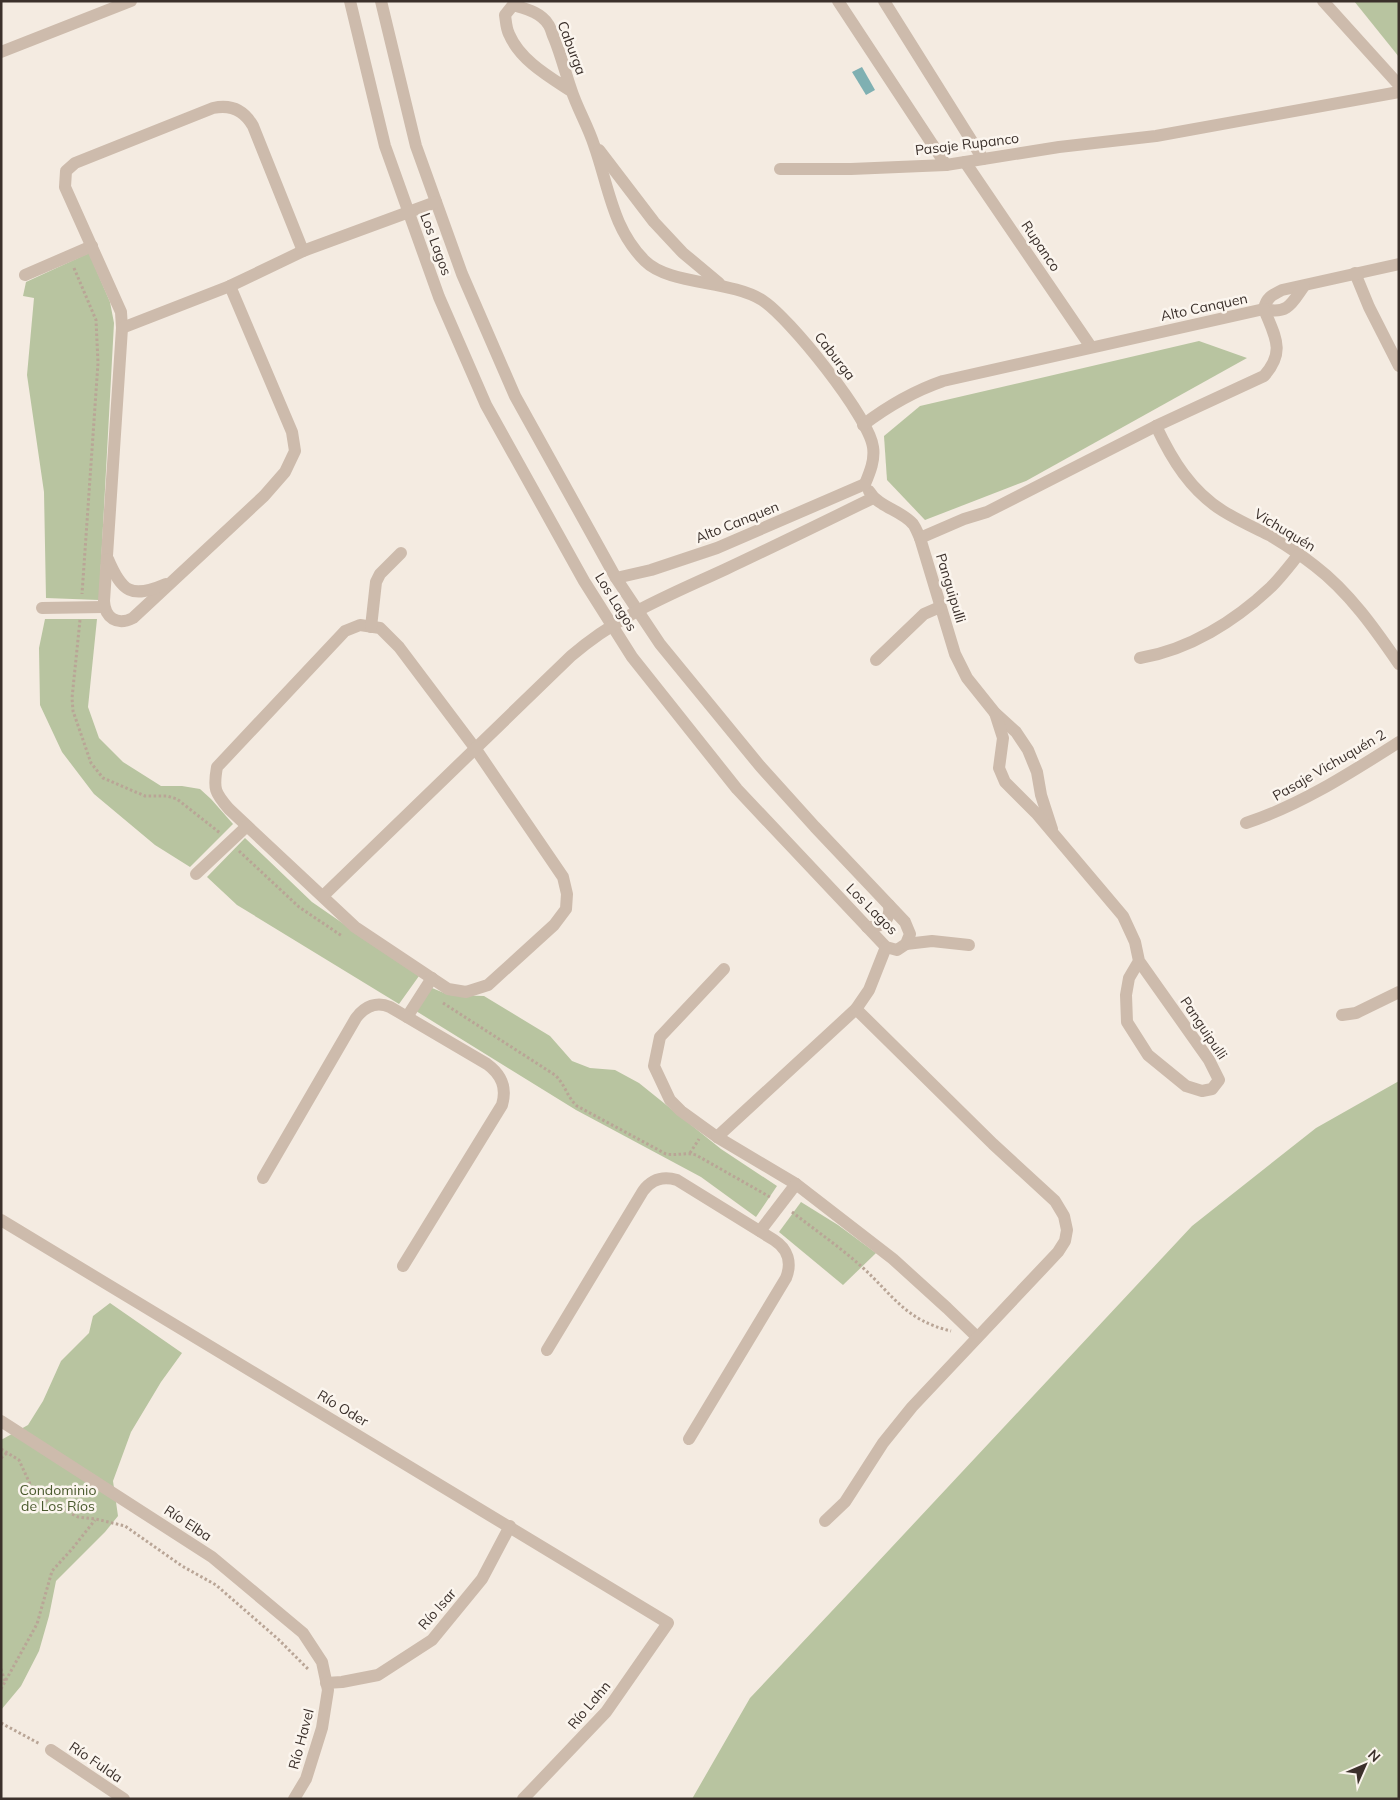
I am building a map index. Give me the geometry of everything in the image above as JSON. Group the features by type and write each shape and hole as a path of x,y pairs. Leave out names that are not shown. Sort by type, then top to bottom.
{"street":[{"path":"1,52 131,1"},
{"name":"Los Lagos","path":"350,1 385,146 438,296 486,405 584,581 632,657 737,788 886,947 897,950 906,944 910,934 905,922 760,766 660,644 636,611 616,578 515,396 462,274 416,146 381,1"},
{"path":"838,1 946,164"},
{"path":"884,1 983,159"},
{"path":"1323,1 1399,84"},
{"name":"Caburga","path":"571,91 521,54 508,33 505,15 513,5 532,10 548,24 559,51 571,91 594,144 619,224 632,249 648,264 669,275 721,285 762,300 789,323 845,393 873,446 872,467 865,484"},
{"name":"Pasaje Rupanco","path":"780,169 851,169 965,162 1059,147 1156,136 1399,92"},
{"path":"230,286 292,432 295,451 285,472 264,496 137,615 127,621 116,621 110,618 104,604 122,328 121,312 65,188 66,170 75,162 221,106 229,107 243,113 253,126 302,251"},
{"name":"Caburga","path":"594,144 654,222 683,253 721,285"},
{"name":"Rupanco","path":"965,162 1092,347"},
{"path":"122,328 230,286 302,251 436,202"},
{"path":"25,275 92,246"},
{"path":"1304,286 1286,309 1278,312 1264,310 1266,302 1275,294 1289,288 1399,264"},
{"path":"1355,273 1369,307 1399,366"},
{"name":"Alto Canquen","path":"863,425 895,402 936,383 959,376 1264,310 1275,338 1277,349 1275,362 1264,376 1156,426 987,512 949,525 920,538"},
{"name":"Vichuquén","path":"1156,426 1179,468 1205,497 1222,510 1270,536 1316,566 1360,612 1399,664"},
{"path":"323,896 571,656 612,624 873,498 865,484"},
{"name":"Alto Canquen","path":"616,578 651,570 717,548 865,484"},
{"name":"Panguipulli","path":"873,498 903,515 914,524 920,538 955,654 967,678 995,713 1016,732 1028,750 1037,772 1041,794 1053,833"},
{"path":"717,548 728,569"},
{"path":"371,627 376,582 380,574 401,552"},
{"path":"1140,658 1162,654 1220,626 1249,606 1273,585 1299,554"},
{"path":"106,556 115,576 138,601 137,615"},
{"path":"104,604 107,596 114,590 118,589 136,593 146,592 175,580"},
{"path":"42,608 81,607 104,604"},
{"path":"876,660 924,614 940,607"},
{"path":"360,626 371,627 380,628 399,647 475,748 563,877 567,894 566,909 554,925 488,985 466,992 448,988 355,927 247,826 220,798 214,785 217,768 345,631 360,626"},
{"name":"Panguipulli","path":"995,713 1003,738 999,768 1005,782 1036,813 1123,916 1136,942 1139,961 1209,1060 1219,1080 1212,1089 1202,1091 1186,1086 1148,1056 1127,1022 1126,994 1128,978 1139,961"},
{"name":"Pasaje Vichuquén 2","path":"1246,823 1271,815 1314,794 1399,742"},
{"path":"196,874 247,826"},
{"path":"867,927 874,928 883,924 889,915 889,905"},
{"path":"906,944 932,942 969,945"},
{"path":"717,1137 856,1008 869,990 886,947"},
{"path":"724,969 660,1037 654,1066 670,1100 717,1137 796,1184 893,1259 977,1337"},
{"path":"407,1017 432,978"},
{"path":"1342,1015 1356,1013 1399,992"},
{"path":"263,1178 361,1011 367,1007 380,1004 390,1007 494,1069 499,1075 504,1090 504,1098 499,1112 403,1266"},
{"path":"825,1521 845,1502 870,1462 902,1418 1062,1247 1067,1230 1064,1216 1055,1201 994,1144 856,1008"},
{"path":"547,1350 643,1190 651,1182 663,1178 677,1180 779,1244 788,1259 788,1272 689,1440"},
{"path":"760,1232 796,1184"},
{"name":"Río Oder","path":"1,1220 668,1622"},
{"name":"Río Elba","path":"1,1421 108,1488 212,1557 302,1633 322,1662 326,1683"},
{"name":"Río Isar","path":"326,1683 378,1675 432,1640 482,1579 510,1526"},
{"name":"Río Lahn","path":"523,1799 606,1712 668,1622"},
{"name":"Río Havel","path":"294,1799 306,1779 322,1728 328,1690 326,1683"},
{"name":"Río Fulda","path":"51,1750 124,1799"}],"path":[{"path":"69,256 96,320 98,363 81,607 72,698 73,711 85,750 91,763 103,778 145,796 167,796 177,799 230,842 298,907 345,938"},
{"path":"424,990 555,1075 563,1082 577,1106 666,1154 690,1153 696,1155 781,1204 860,1266 892,1300 913,1317 933,1327 977,1337"},
{"path":"1,1449 19,1460 30,1484 48,1502 78,1518 96,1519 125,1526 182,1566 216,1585 278,1639 313,1674"},
{"path":"1,1458 7,1453"},
{"path":"1,1689 37,1624 52,1571 96,1519"},
{"path":"1,1669 6,1682"},
{"path":"1,1723 51,1750"}],"green space":[{"path":"1354,1 1399,1 1399,57"},
{"path":"89,253 110,302 114,323 99,600 46,598 44,492 27,375 34,298 23,296 26,282"},
{"path":"1199,341 1247,358 1026,481 925,520 887,480 884,436 920,406"},
{"path":"45,619 97,619 88,707 99,738 123,762 161,786 182,786 200,789 233,824 190,867 155,845 94,794 62,752 40,705 39,648"},
{"path":"245,838 312,902 419,976 399,1004 237,905 207,877"},
{"path":"432,988 449,995 484,996 550,1036 572,1061 590,1068 615,1070 639,1083 721,1149 777,1186 756,1217 701,1177 576,1110 416,1011"},
{"path":"1399,1081 1399,1799 692,1799 750,1698 1192,1226 1316,1128"},
{"path":"801,1202 838,1225 876,1253 843,1285 779,1232"},
{"name":"Condominio de Los Ríos","path":"110,1303 182,1353 161,1382 131,1432 113,1481 118,1516 105,1532 56,1581 39,1651 21,1686 1,1710 1,1440 28,1425 43,1401 61,1361 89,1333 93,1316"}],"water":[{"path":"862,67 875,90 866,95 852,72"}]}
